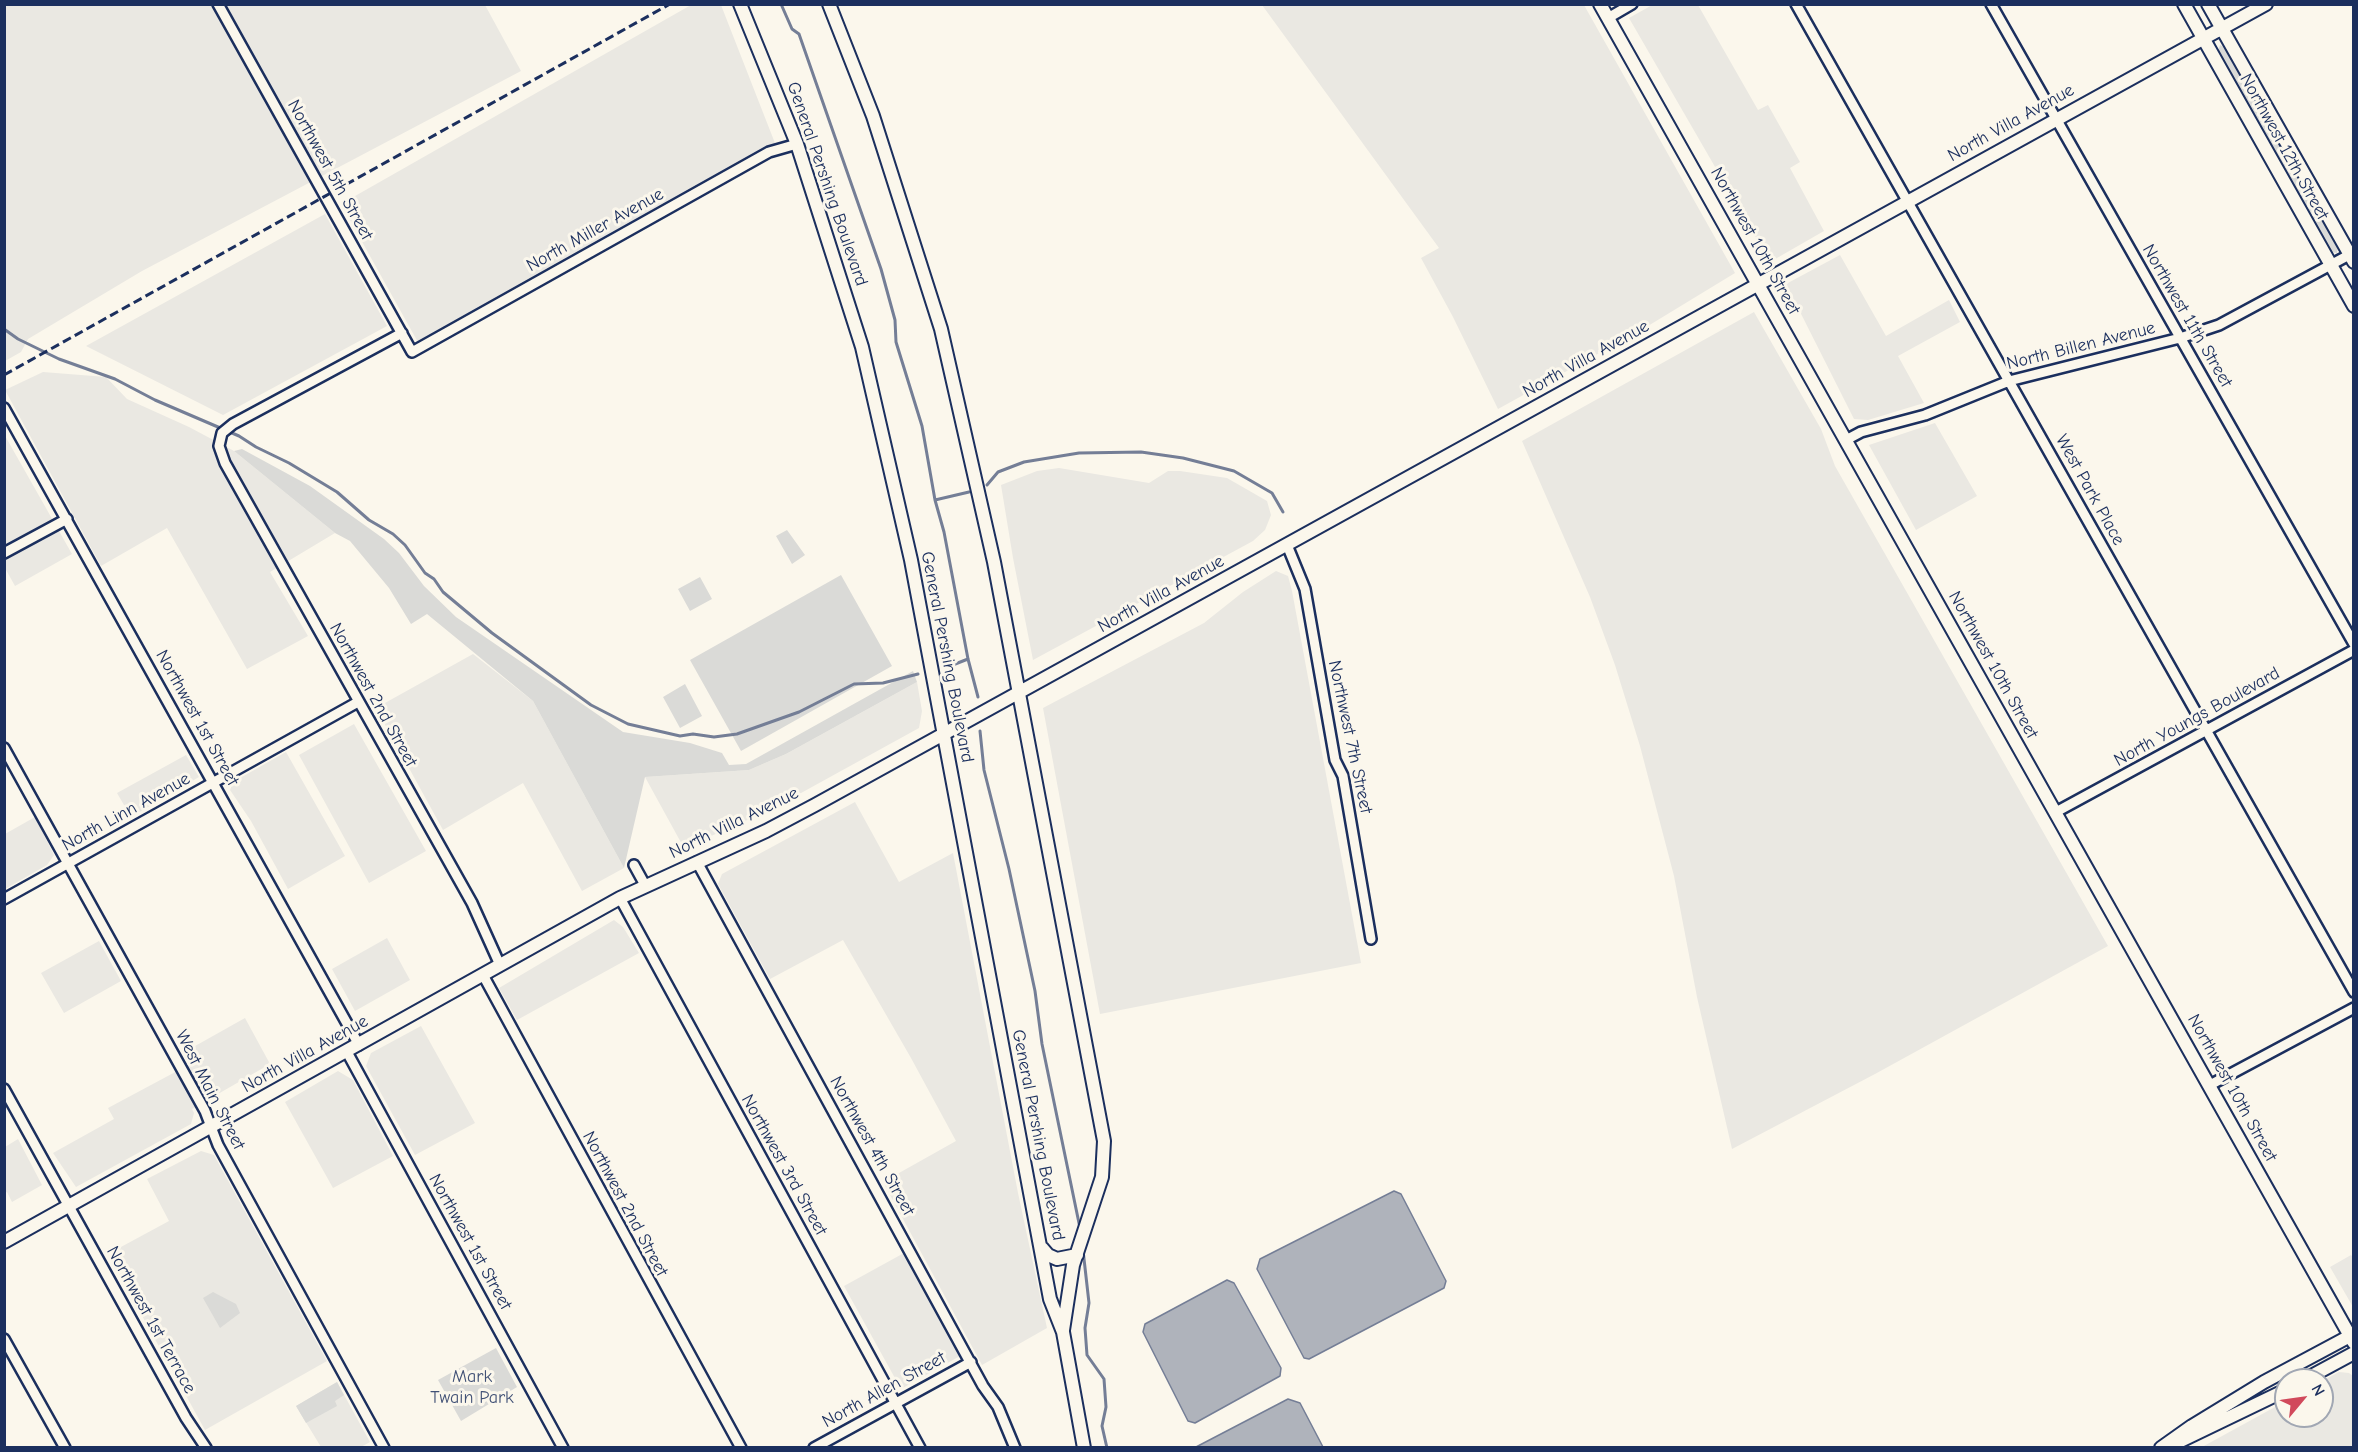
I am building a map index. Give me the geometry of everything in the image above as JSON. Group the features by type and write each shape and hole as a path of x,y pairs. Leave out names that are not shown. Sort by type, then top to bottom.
{"main road":[{"name":"General Pershing Boulevard","path":"740,4 797,144 862,347 911,560 1050,1299 1063,1332 1084,1448"},
{"name":"General Pershing Boulevard","path":"829,4 873,116 941,329 994,562 1104,1141 1102,1177 1071,1277 1063,1332"},
{"name":"Northwest 10th Street","path":"1600,4 2352,1338"},
{"name":"Northwest 12th Street","path":"2184,4 2330,266 2351,298"},
{"name":"Northwest 12th Street","path":"2208,4 2351,259"},
{"name":"North Villa Avenue","path":"6,1242 620,898 766,831 2266,4"},
{"path":"1041,1247 1048,1255 1057,1259 1077,1255"},
{"path":"2161,1448 2264,1382 2352,1338"},
{"path":"2326,1368 2354,1353"},
{"path":"2166,1448 2274,1396"}],"street":[{"name":"Northwest 5th Street","path":"218,4 412,352"},
{"path":"1608,18 1632,4"},
{"name":"West Park Place","path":"1796,4 2354,992"},
{"name":"Northwest 11th Street","path":"1991,4 2354,644"},
{"name":"North Miller Avenue","path":"412,352 769,152 797,144"},
{"name":"North Billen Avenue","path":"1846,440 1861,432 1925,415 2009,381 2180,338 2219,324 2330,266 2351,259"},
{"name":"Northwest 2nd Street","path":"402,333 233,424 220,438 219,446 225,463 472,903 500,965"},
{"name":"Northwest 1st Street","path":"4,408 359,1045"},
{"path":"4,552 67,519"},
{"name":"Northwest 7th Street","path":"1287,545 1305,589 1335,760 1343,776 1371,939"},
{"name":"North Youngs Boulevard","path":"2056,812 2354,650"},
{"name":"North Linn Avenue","path":"4,899 358,702"},
{"name":"West Main Street","path":"4,748 205,1111 218,1145 384,1448"},
{"name":"Northwest 4th Street","path":"697,862 983,1386 998,1407 1015,1448"},
{"path":"634,865 645,885"},
{"name":"Northwest 3rd Street","path":"620,898 920,1448"},
{"name":"Northwest 2nd Street","path":"483,975 741,1448"},
{"path":"2210,1085 2354,1008"},
{"name":"Northwest 1st Street","path":"347,1052 563,1448"},
{"name":"Northwest 1st Terrace","path":"4,1089 186,1418 206,1448"},
{"path":"4,1339 65,1448"},
{"name":"North Allen Street","path":"814,1448 971,1362"}],"shaded area":[{"path":"1654,4 1698,5 1758,110 1768,105 1800,162 1790,168 1824,231 1770,262 1629,18"},
{"path":"5,5 485,5 521,71 142,271 28,339 21,352 5,361"},
{"path":"691,5 721,5 780,156 771,158 424,353 341,204"},
{"path":"1262,5 1584,5 1735,273 1643,329 1498,409 1421,258 1439,248"},
{"path":"325,214 387,326 223,415 86,346"},
{"path":"1840,255 1886,336 1949,300 1960,322 1898,356 1924,403 1868,420 1854,419 1786,284"},
{"path":"1754,312 1821,429 1835,466 2108,946 1875,1074 1732,1149 1697,997 1674,876 1640,746 1615,665 1590,597 1522,441"},
{"path":"43,372 106,377 127,399 189,427 234,451 335,533 270,572 308,636 247,669 167,528 101,566 5,390"},
{"path":"1935,423 1977,496 1916,530 1869,445"},
{"path":"4,434 72,554 15,586 5,568"},
{"path":"1059,468 1149,483 1168,471 1227,478 1267,501 1271,515 1265,530 1253,541 1033,660 1001,485 1037,471"},
{"path":"1276,571 1288,576 1292,591 1361,963 1100,1014 1043,708 1204,623 1243,592"},
{"path":"473,654 533,701 624,868 582,891 523,783 443,830 376,708"},
{"path":"917,682 922,711 919,728 772,809 684,848 645,777 749,770 786,754"},
{"path":"354,724 426,851 369,883 299,755"},
{"path":"286,752 345,856 288,889 251,821 230,790 233,782"},
{"path":"186,755 199,777 131,817 117,793"},
{"path":"855,802 899,882 953,853 1018,1193 1047,1328 982,1365 883,1182 956,1141 911,1058 843,940 770,979 718,884 722,874"},
{"path":"35,817 54,855 47,865 5,889 5,834"},
{"path":"614,920 623,927 639,953 517,1020 499,988"},
{"path":"387,938 410,980 355,1011 332,969"},
{"path":"99,941 121,981 64,1013 41,973"},
{"path":"245,1018 270,1064 192,1109 194,1113 191,1124 76,1187 53,1153 114,1119 108,1108 194,1062 188,1050"},
{"path":"421,1026 475,1123 415,1155 366,1066 371,1053"},
{"path":"338,1071 353,1080 393,1156 333,1188 285,1102"},
{"path":"18,1139 42,1185 12,1202 7,1192 5,1193 5,1147"},
{"path":"201,1151 214,1155 327,1361 205,1430 108,1254 169,1221 147,1179"},
{"path":"1394,1191 1401,1194 1446,1281 1444,1288 1309,1359 1304,1358 1257,1269 1260,1259"},
{"path":"904,1253 960,1356 901,1389 844,1286"},
{"path":"2351,1255 2354,1259 2353,1307 2330,1267"},
{"path":"1227,1280 1234,1283 1281,1368 1280,1376 1195,1423 1188,1421 1143,1332 1145,1324"},
{"path":"2339,1372 2353,1376 2353,1447 2202,1447 2274,1408 2274,1428 2334,1428 2334,1375"},
{"path":"337,1382 370,1442 361,1447 321,1447 296,1406"},
{"path":"1288,1399 1300,1403 1323,1447 1196,1447"}],"green space":[{"path":"2220,45 2226,48 2338,247 2337,253 2330,252 2218,52"},
{"path":"242,449 310,486 384,539 399,553 424,586 456,617 623,732 690,743 722,753 729,765 746,764 913,671 917,682 786,754 749,770 645,777 624,868 533,701 427,614 411,624 389,588 350,541 335,533 234,451"},
{"path":"787,530 805,555 792,564 776,536"},
{"path":"841,575 892,666 741,751 690,660"},
{"path":"700,577 712,599 690,611 678,589"},
{"path":"685,684 702,716 680,728 663,697"},
{"path":"213,1292 236,1304 240,1313 220,1328 203,1298"},
{"name":"Mark Twain Park","path":"496,1348 517,1387 461,1421 438,1380"},
{"path":"337,1382 344,1395 335,1401 337,1406 306,1423 296,1406"}],"waterway":[{"path":"781,4 792,29 799,34 881,269 895,320 896,342 922,426 935,500 944,532 968,659 978,697"},
{"path":"4,329 18,339 59,359 115,379 155,400 239,436 337,492 369,520 393,534 405,545 425,573 434,579 443,592 492,633 591,705 628,724 680,736 693,734 714,737 737,734 799,712 854,684 883,683 918,674"},
{"path":"987,485 998,472 1024,462 1079,453 1141,452 1183,458 1234,471 1272,493 1283,512"},
{"path":"935,500 969,492"},
{"path":"945,668 968,659"},
{"path":"980,731 984,770 1009,869 1035,991 1042,1044 1080,1228"},
{"path":"1083,1250 1089,1303 1085,1328 1087,1355 1104,1379 1106,1407 1102,1426 1107,1448"}],"railway":[{"path":"4,375 670,4"}]}
